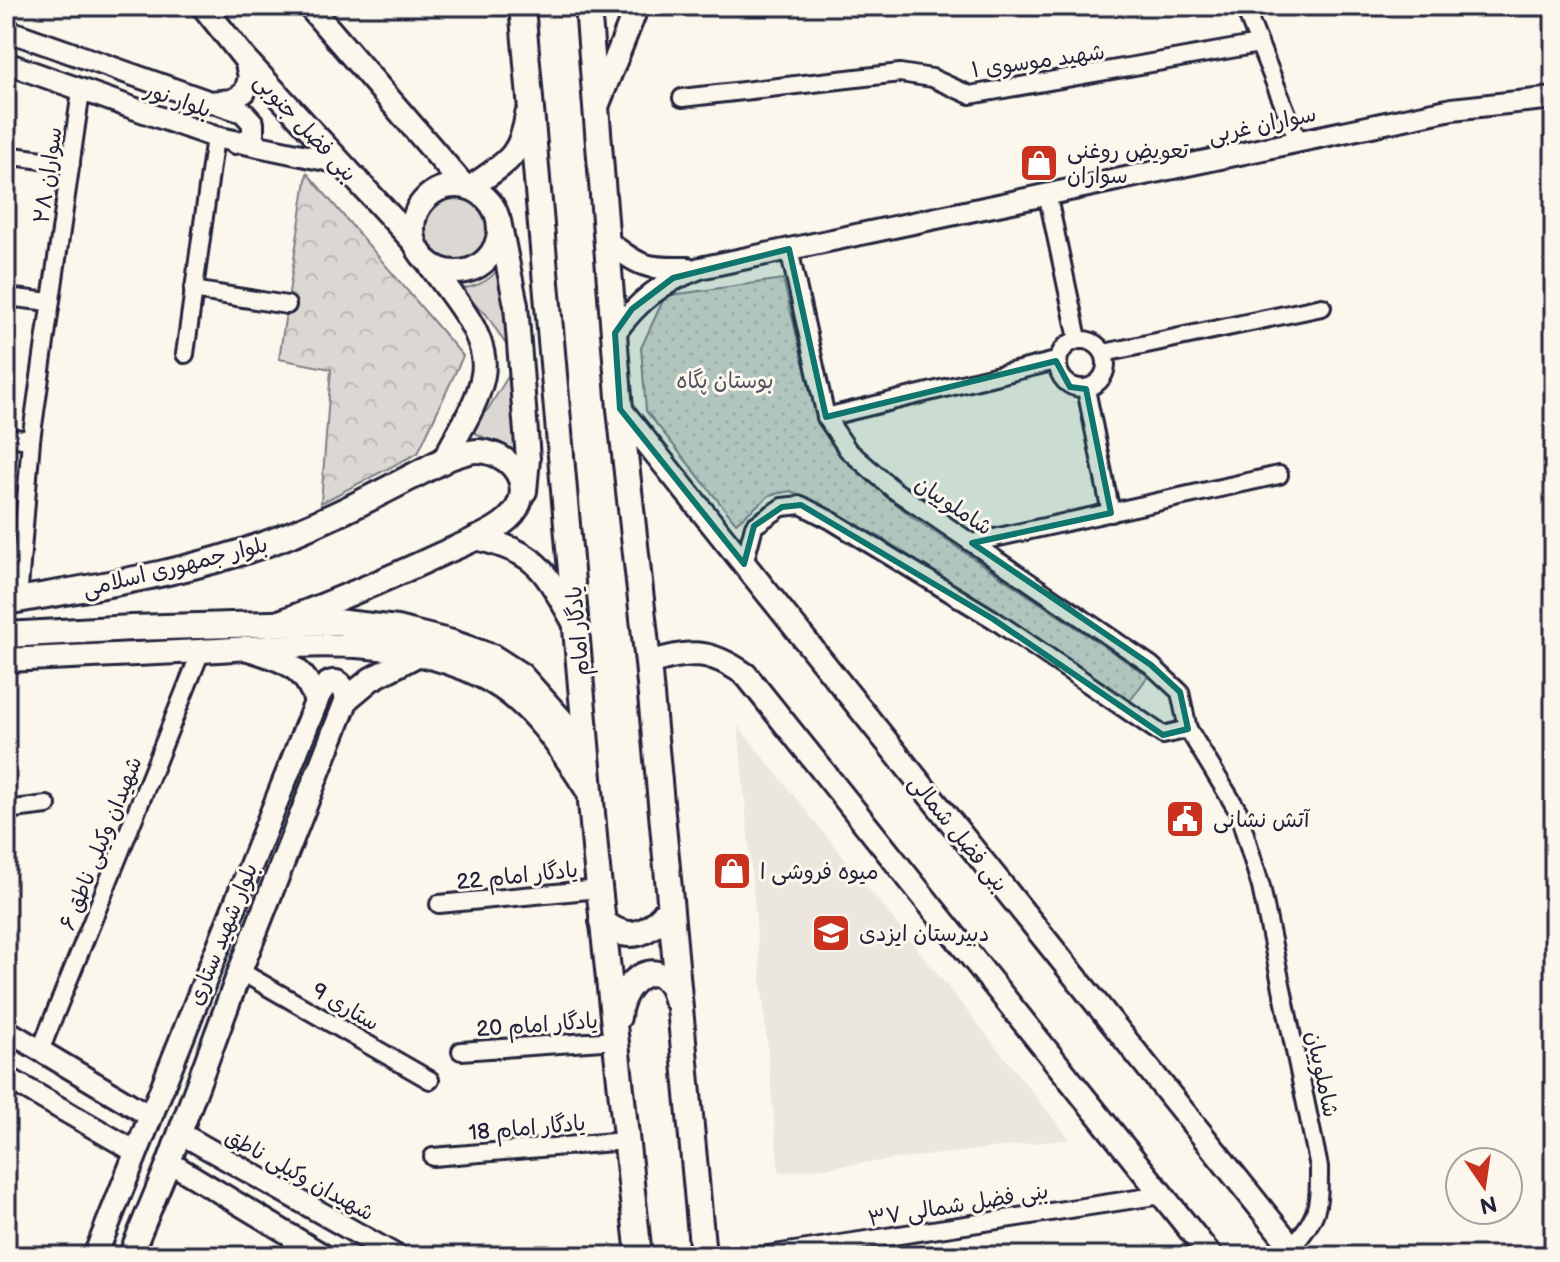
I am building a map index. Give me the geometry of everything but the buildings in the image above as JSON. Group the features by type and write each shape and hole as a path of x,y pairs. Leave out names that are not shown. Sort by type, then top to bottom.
{"main road":[{"name":"بنی فضل جنوبی","path":"203,6 245,59 415,243"},
{"path":"271,625 333,602 485,534 514,514 528,481 516,305 495,209 487,198 467,187 309,6"},
{"name":"یادگار امام","path":"522,6 587,767 639,1256"},
{"path":"588,6 620,409 648,663 703,1256"},
{"path":"596,109 637,6"},
{"path":"444,460 475,399 484,370 480,346 472,327 415,243 412,228 415,214 423,201 435,191 449,186 467,187 511,157 521,146 530,102"},
{"path":"430,265 458,273 473,269 494,250 499,236 499,221"},
{"name":"بنی فضل شمالی","path":"620,409 1296,1252"},
{"path":"444,460 474,450 503,459 517,474 523,496"},
{"name":"بلوار جمهوری اسلامی","path":"12,601 142,579 277,540 341,513 444,460"},
{"path":"485,534 531,558 552,583 577,627"},
{"name":"بلوار جمهوری اسلامی","path":"6,635 336,622 397,629 492,657 520,675 564,724 587,767"},
{"path":"6,660 317,645 375,648 417,655 493,682 529,710 558,745 591,796"},
{"path":"245,648 278,658 304,674 316,702"},
{"path":"648,663 700,654 723,658 746,675 1211,1256"},
{"path":"316,702 327,683 337,683 345,689 347,699 371,679 417,655"},
{"name":"بلوار شهید ستاری","path":"130,1256 347,699"},
{"name":"بلوار شهید ستاری","path":"95,1256 316,702"},
{"path":"602,921 614,932 629,935 658,923 670,907"},
{"path":"616,1040 619,1002 635,979 656,974 665,978 672,986 679,1013"}],"street":[{"path":"1244,6 1298,141"},
{"name":"بلوار نور","path":"6,30 210,102 232,100 245,92 249,77 245,59"},
{"name":"شهید موسوی ۱","path":"682,98 900,73 932,78 970,95 1259,44"},
{"name":"بلوار نور","path":"6,63 225,140 340,163"},
{"name":"سواران ۲۸","path":"12,601 31,440 81,91"},
{"name":"سواران غربی","path":"700,268 1452,109 1554,98"},
{"path":"185,354 193,290 225,140 247,140 253,135 253,123 243,112 210,102"},
{"path":"6,155 71,164"},
{"path":"1047,193 1078,339"},
{"path":"607,241 636,264 653,269 700,268"},
{"name":"شاملوییان","path":"789,249 826,417 848,450 894,490 1151,665 1180,692 1188,729 1238,811 1261,887 1319,1167 1319,1206 1296,1252"},
{"path":"615,333 632,309 654,290 673,278 700,268"},
{"path":"193,290 287,305"},
{"path":"6,297 50,302"},
{"path":"1104,353 1322,307"},
{"path":"1078,339 1093,342 1104,353 1107,368 1100,382 1086,389 1070,387 1059,376 1056,361 1063,347 1078,339"},
{"path":"826,417 1056,361"},
{"path":"1086,389 1111,513"},
{"path":"6,437 31,440"},
{"path":"972,543 1279,475"},
{"path":"744,564 754,526 782,507 801,505 993,619 1163,735 1188,729"},
{"name":"شهیدان وکیلی ناطق ۶","path":"40,1051 201,651"},
{"path":"6,810 47,805"},
{"name":"یادگار امام 22","path":"439,904 599,889"},
{"name":"ستاری 9","path":"240,971 430,1080"},
{"path":"6,1030 150,1116"},
{"name":"یادگار امام 20","path":"461,1051 616,1040"},
{"path":"6,1077 136,1152"},
{"name":"شهیدان وکیلی ناطق","path":"180,1133 397,1256"},
{"name":"یادگار امام 18","path":"433,1157 625,1141"},
{"path":"169,1162 219,1193 291,1247 325,1256"},
{"path":"219,1193 221,1176 232,1167 239,1166"},
{"name":"بنی فضل شمالی ۳۷","path":"761,1256 1162,1195"}],"highlighted area":[{"path":"789,249 826,417 1056,361 1070,387 1086,389 1111,513 972,543 1151,665 1180,692 1188,729 1163,735 993,619 801,505 782,507 754,526 744,564 620,409 615,333 632,309 673,278"}],"shaded area":[{"name":"دبیرستان ایزدی","path":"738,726 1070,1139 779,1173"}],"green space":[{"path":"307,173 463,356 418,453 321,503 331,369 279,359"},
{"path":"456,194 476,200 486,210 492,230 486,250 476,260 456,266 436,260 426,250 420,230 426,210 436,200"},
{"path":"499,268 507,346 486,314 458,290 481,283"},
{"name":"بوستان پگاه","path":"783,279 818,424 839,455 912,517 1148,676 1130,701 882,538 791,491 770,495 736,523 646,411 641,348 665,296"},
{"path":"509,375 517,454 469,430 488,409"}],"place":[{"name":"تعویض روغنی سواران","path":"1039,163"},
{"name":"آتش نشانی","path":"1185,819"},
{"name":"میوه فروشی ا","path":"732,871"},
{"name":"دبیرستان ایزدی","path":"831,933"}]}
